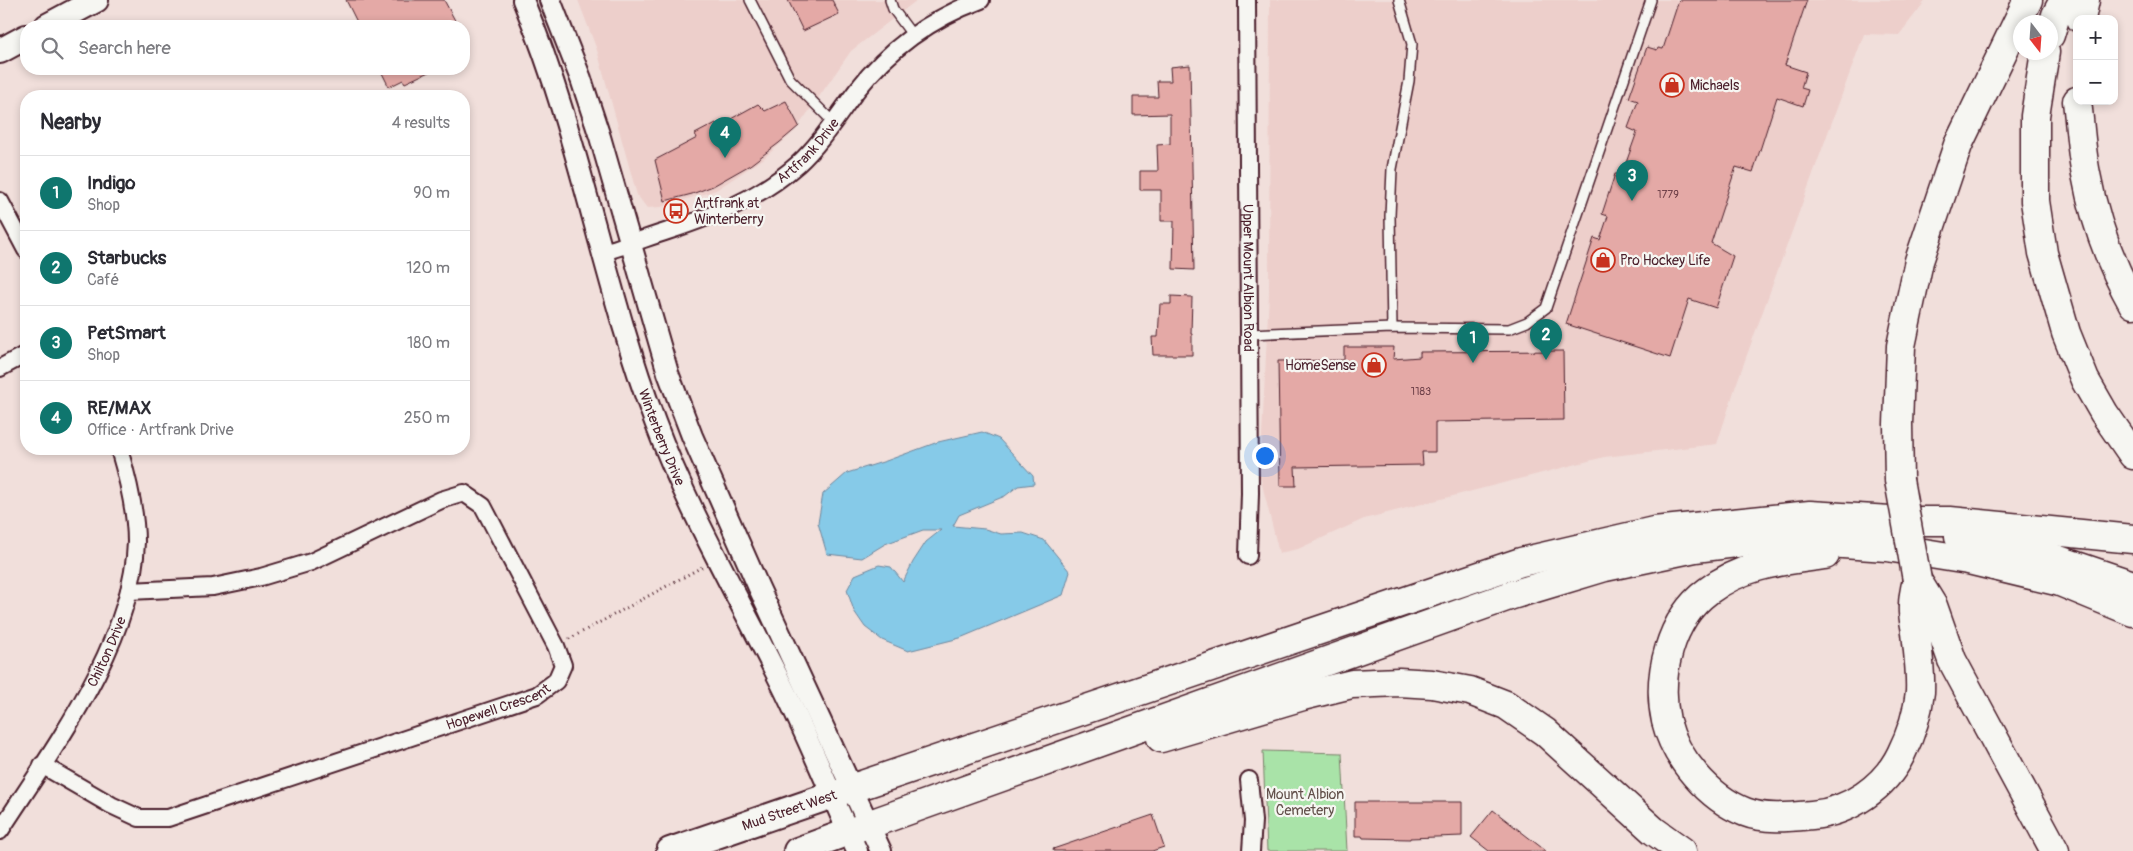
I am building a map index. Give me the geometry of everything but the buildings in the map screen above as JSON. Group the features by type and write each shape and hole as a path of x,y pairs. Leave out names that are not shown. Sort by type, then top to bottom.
{"highway":[{"path":"1887,547 1774,562 1749,568 1724,580 1706,592 1691,607 1676,630 1666,662 1663,691 1666,721 1676,746 1688,766 1710,791 1745,812 1773,817 1825,814 1849,805 1865,795 1890,773 1902,754 1912,727 1920,693 1918,654 1912,607 1917,580 1899,480 1898,424 1901,346 1919,261 1958,145 2028,0"},
{"path":"2056,15 2064,0"},
{"path":"2082,15 2085,0"},
{"path":"2044,60 2034,116 2035,201 2043,253 2066,333 2085,380 2104,413 2133,455"},
{"path":"2078,105 2086,174 2105,244 2122,284 2133,304"},
{"path":"843,792 1521,562 1654,532 1810,515 1906,522 1950,521 2133,539"},
{"path":"1906,522 2050,558 2133,585"},
{"path":"859,836 994,779 1512,595 1605,567 1695,548 1769,539 1887,547 1968,560 2060,582 2133,612"},
{"path":"1917,580 1933,606 1952,660 2055,851"},
{"path":"994,779 1147,742 1303,696 1352,684 1399,682 1432,684 1470,692 1506,705 1545,732 1654,831 1682,851"}],"main road":[{"path":"58,20 96,0"},
{"path":"0,51 20,40"},
{"name":"Mud Street West","path":"670,851 843,792"},
{"path":"796,851 859,836"}],"street":[{"name":"Winterberry Drive","path":"523,0 552,74 603,252 624,336 655,424 716,560 843,792"},
{"name":"Winterberry Drive","path":"550,0 586,96 668,372 692,436 759,588 843,792 859,836 881,851"},
{"name":"Artfrank Drive","path":"603,252 722,212 754,196 798,164 834,123 869,75 884,60 913,36 951,13 981,0"},
{"name":"Upper Mount Albion Road","path":"1247,0 1250,492 1248,556"},
{"path":"0,201 20,237"},
{"path":"0,368 20,357"},
{"name":"Chilton Drive","path":"0,831 69,724 102,663 129,591 136,542 130,486 121,455"},
{"name":"Hopewell Crescent","path":"42,765 111,805 139,818 168,818 537,695 556,681 563,665 556,646 483,506 464,493 441,500 311,562 261,577 212,587 129,591"},
{"path":"1249,780 1253,821 1251,851"}],"lane":[{"path":"750,0 790,79 834,123"},
{"path":"890,0 893,9 913,36"},
{"path":"1392,328 1390,224 1392,169 1409,81 1412,44 1399,0"},
{"path":"1249,334 1392,328 1509,329 1527,322 1546,308 1651,0"}],"path":[{"path":"556,646 716,560"}],"shaded area":[{"path":"578,0 917,0 851,51 795,131 763,159 716,190 661,207 647,208 637,195 597,50"},
{"path":"1270,0 1926,0 1899,35 1864,34 1736,385 1717,444 1604,457 1364,519 1298,549 1279,553 1260,476 1269,294"}],"green space":[{"name":"Mount Albion Cemetery","path":"1263,751 1342,753 1347,851 1267,851"}],"water":[{"path":"982,432 999,439 1033,476 1034,484 1018,486 1005,496 959,515 953,526 985,529 1001,534 1023,533 1044,540 1070,572 1063,595 960,638 908,651 882,640 865,627 854,611 847,590 855,575 879,565 891,567 903,582 926,542 941,530 923,530 885,544 862,558 827,554 818,523 823,494 847,473 938,442"}],"place":[{"name":"Michaels","path":"1672,85"},
{"name":"RE/MAX","path":"725,158"},
{"name":"PetSmart","path":"1632,201"},
{"name":"Artfrank at Winterberry","path":"676,211"},
{"name":"Pro Hockey Life","path":"1603,260"},
{"name":"Starbucks","path":"1546,360"},
{"name":"Indigo","path":"1473,363"},
{"name":"HomeSense","path":"1374,365"}]}
